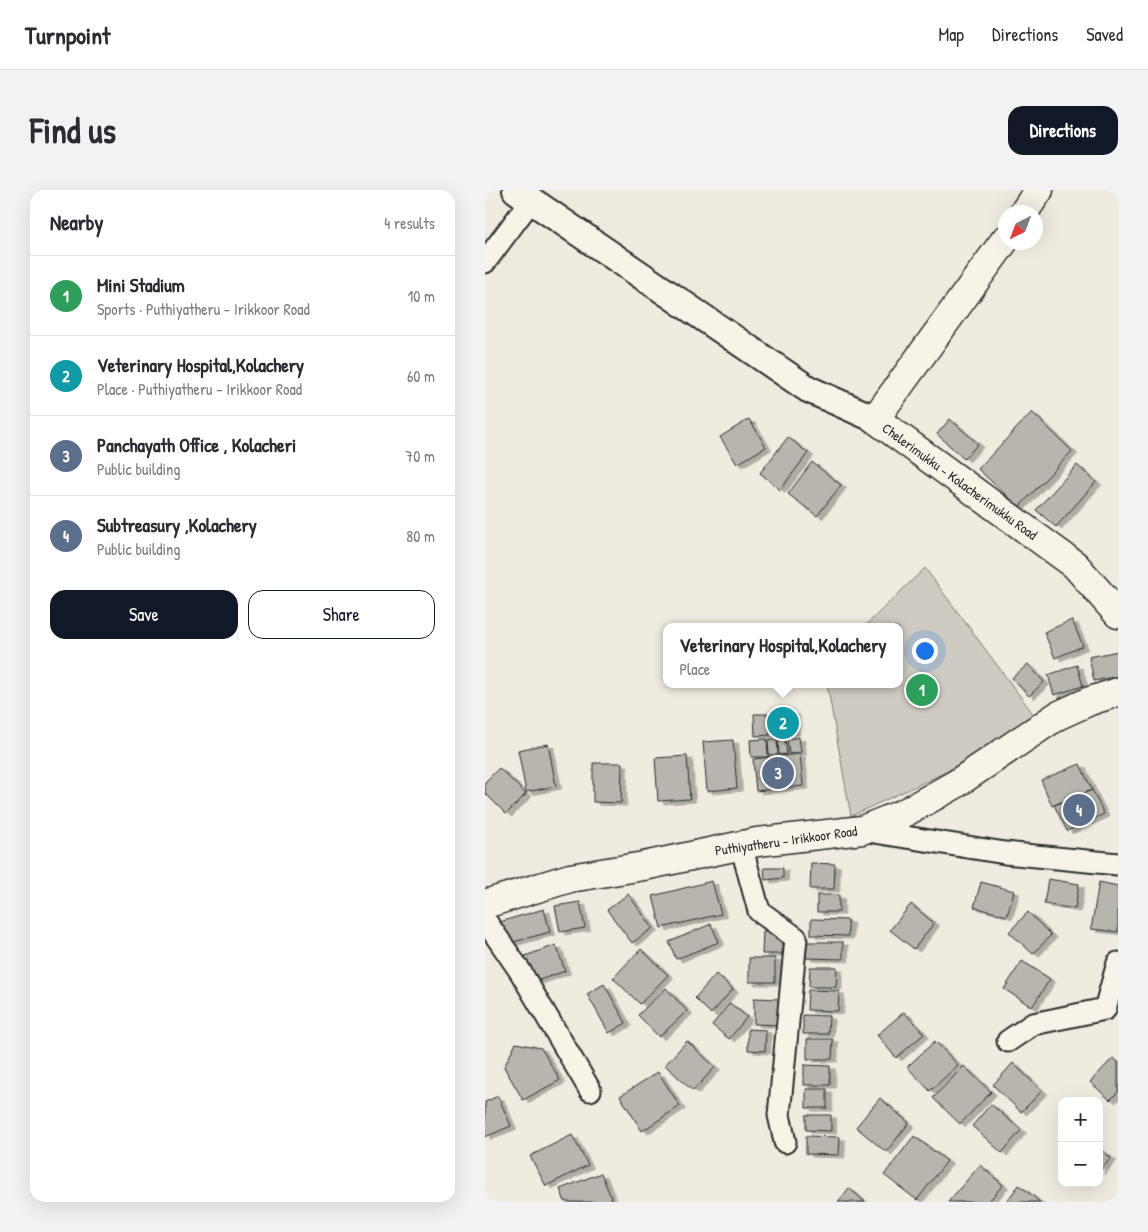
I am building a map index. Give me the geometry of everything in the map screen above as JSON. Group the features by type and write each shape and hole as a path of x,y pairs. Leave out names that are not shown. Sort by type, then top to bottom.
{"main road":[{"path":"1029,205 1039,190"},
{"name":"Chelerimukku - Kolacherimukku Road","path":"998,250 875,419 1075,565 1118,614"},
{"name":"Puthiyatheru - Irikkoor Road","path":"485,904 570,878 644,866 741,845 862,830 904,813 956,784 1057,716 1090,701 1118,692"}],"street":[{"path":"485,262 524,195 809,389 875,419"},
{"path":"862,830 1005,853 1118,864"},
{"path":"741,845 759,910 796,938 779,1114 785,1142"},
{"path":"485,920 519,971 590,1090"},
{"path":"1008,1041 1033,1024 1105,1009 1118,963"}],"shaded area":[{"path":"925,568 1034,715 946,772 851,816 828,688 903,688 903,623 868,623"}],"building":[{"path":"1032,412 1072,451 1019,507 978,469"},
{"path":"749,419 766,447 737,464 720,437"},
{"path":"950,419 978,444 964,459 937,434"},
{"path":"788,437 808,453 780,490 760,473"},
{"path":"812,462 841,485 817,516 788,494"},
{"path":"1077,465 1096,482 1056,527 1036,510"},
{"path":"1072,620 1083,646 1055,658 1044,632"},
{"path":"1118,651 1118,676 1094,681 1089,657"},
{"path":"1028,664 1044,682 1029,696 1012,678"},
{"path":"1077,665 1083,686 1054,695 1048,675"},
{"path":"793,712 794,732 773,734 771,714"},
{"path":"754,714 769,714 770,735 755,736"},
{"path":"799,737 801,752 789,754 787,739"},
{"path":"767,739 768,757 751,757 750,740"},
{"path":"777,739 778,755 769,755 768,740"},
{"path":"785,739 787,754 779,755 778,740"},
{"path":"733,740 737,788 707,791 703,742"},
{"path":"548,744 556,786 526,792 518,750"},
{"path":"800,754 803,786 756,791 753,759"},
{"path":"687,756 690,799 658,801 655,758"},
{"path":"593,763 622,763 621,803 593,802"},
{"path":"1080,764 1092,790 1052,806 1041,780"},
{"path":"499,768 526,794 506,814 485,793 485,782"},
{"path":"1092,790 1104,814 1067,831 1054,805"},
{"path":"811,863 835,864 834,889 810,889"},
{"path":"764,868 783,868 783,878 765,880"},
{"path":"1048,879 1079,884 1075,909 1044,904"},
{"path":"712,881 721,914 661,928 653,896"},
{"path":"981,882 1014,891 1007,916 974,907"},
{"path":"1099,882 1118,886 1118,932 1091,929"},
{"path":"628,894 653,928 632,943 607,910"},
{"path":"817,895 839,895 839,912 817,912"},
{"path":"580,902 585,928 560,932 555,906"},
{"path":"911,904 934,923 914,949 890,930"},
{"path":"544,909 550,932 502,945 496,923"},
{"path":"1028,912 1051,935 1033,954 1009,932"},
{"path":"811,919 848,920 848,936 811,935"},
{"path":"711,924 719,942 676,959 669,942"},
{"path":"763,931 782,931 782,954 762,954"},
{"path":"806,942 843,942 843,959 806,958"},
{"path":"556,945 565,971 534,982 525,956"},
{"path":"641,949 668,975 640,1004 613,978"},
{"path":"749,958 775,958 775,982 749,982"},
{"path":"1022,961 1050,979 1032,1007 1004,989"},
{"path":"810,967 837,967 836,987 809,987"},
{"path":"716,974 733,989 711,1014 695,998"},
{"path":"604,984 626,1023 609,1033 587,994"},
{"path":"666,988 687,1011 659,1037 638,1015"},
{"path":"808,990 839,991 838,1011 807,1010"},
{"path":"754,998 781,999 781,1025 754,1024"},
{"path":"730,1003 747,1017 729,1039 712,1025"},
{"path":"904,1012 924,1034 896,1058 877,1035"},
{"path":"803,1015 829,1016 828,1034 803,1034"},
{"path":"748,1029 766,1030 765,1051 748,1050"},
{"path":"807,1039 833,1039 832,1059 807,1059"},
{"path":"687,1041 715,1067 693,1091 665,1065"},
{"path":"935,1041 958,1065 930,1091 907,1067"},
{"path":"516,1043 541,1048 560,1080 523,1100 504,1067"},
{"path":"1113,1058 1118,1062 1118,1092 1110,1100 1090,1082"},
{"path":"1013,1063 1042,1091 1021,1112 993,1085"},
{"path":"804,1065 830,1066 830,1085 804,1085"},
{"path":"964,1066 991,1092 960,1124 933,1098"},
{"path":"658,1072 680,1106 642,1131 620,1096"},
{"path":"806,1089 827,1089 827,1108 806,1108"},
{"path":"498,1096 511,1126 485,1137 485,1102"},
{"path":"880,1098 909,1123 886,1152 856,1127"},
{"path":"991,1104 1021,1130 1002,1153 972,1126"},
{"path":"806,1115 831,1115 831,1131 806,1130"},
{"path":"572,1135 588,1165 546,1186 530,1156"},
{"path":"806,1136 840,1137 839,1155 806,1154"},
{"path":"914,1136 947,1161 917,1200 884,1175"},
{"path":"1103,1151 1111,1158 1103,1167"},
{"path":"980,1165 1003,1185 988,1202 948,1202"},
{"path":"601,1173 613,1202 565,1202 560,1189"},
{"path":"1019,1185 1040,1202 1006,1202"},
{"path":"849,1188 865,1202 838,1202"}],"place":[{"name":"Mini Stadium","path":"922,690"},
{"name":"Veterinary Hospital,Kolachery","path":"783,723"},
{"name":"Panchayath Office , Kolacheri","path":"778,773"},
{"name":"Subtreasury ,Kolachery","path":"1079,810"}]}
